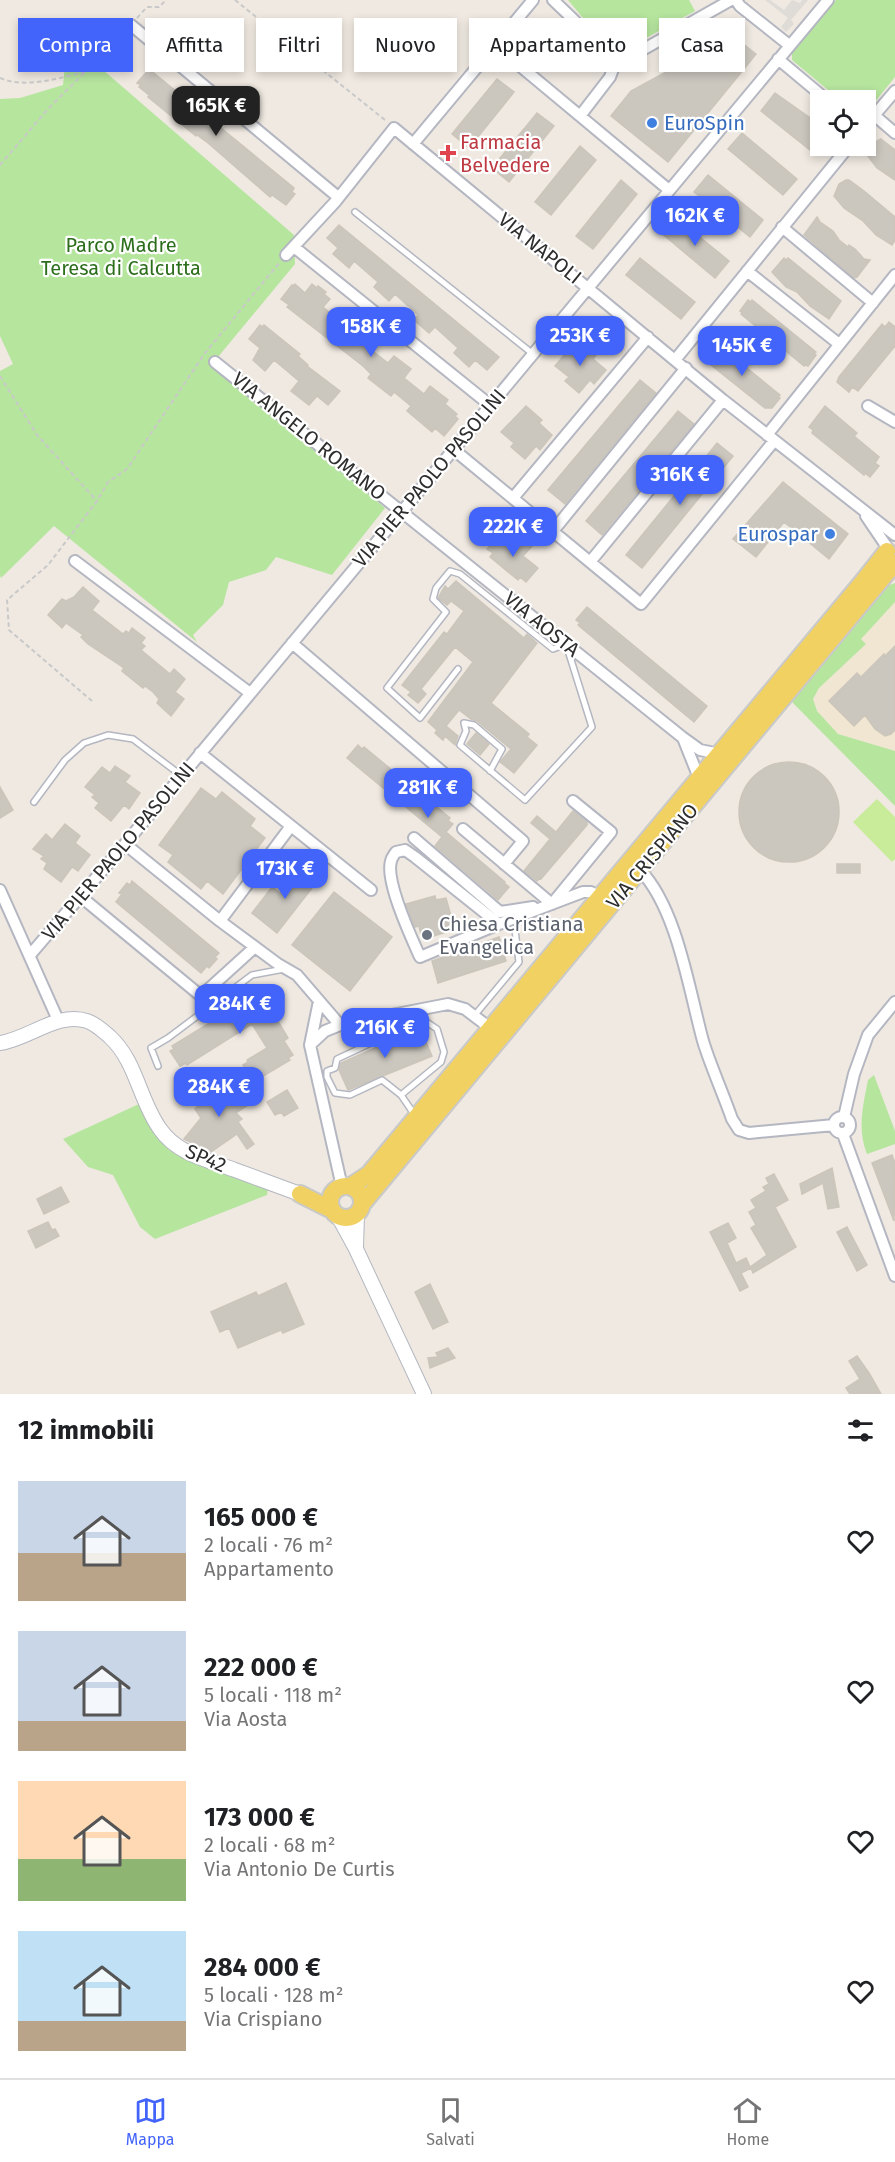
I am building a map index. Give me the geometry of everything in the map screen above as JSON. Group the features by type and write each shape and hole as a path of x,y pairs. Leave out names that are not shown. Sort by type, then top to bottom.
{"main road":[{"name":"VIA CRISPIANO","path":"342,1188 369,1174 892,549"},
{"name":"VIA CRISPIANO","path":"360,1209 640,870 892,549"},
{"name":"SP42","path":"0,1042 28,1034 58,1020 86,1021 101,1029 119,1046 132,1066 160,1129 179,1148 201,1159 300,1194 335,1213"},
{"path":"356,1249 360,1193 342,1188 330,1200 335,1213 356,1249 424,1394"},
{"name":"SP42","path":"300,1194 342,1188"},
{"path":"335,1213 344,1218 360,1209"}],"street":[{"path":"519,18 533,0"},
{"path":"553,0 572,18"},
{"path":"647,48 734,0 789,45"},
{"name":"VIA PIER PAOLO PASOLINI","path":"30,955 182,776 828,0"},
{"path":"133,28 338,198"},
{"path":"778,59 815,90"},
{"path":"413,144 474,72"},
{"path":"527,72 669,190"},
{"path":"580,116 612,72"},
{"path":"876,113 895,91"},
{"path":"876,117 895,133"},
{"path":"394,128 338,198 290,251 490,405"},
{"name":"VIA NAPOLI","path":"394,128 723,400 862,511 892,549"},
{"path":"675,360 841,156"},
{"path":"782,227 873,303"},
{"path":"747,271 839,344"},
{"path":"453,449 641,604 770,438 839,344 895,275"},
{"path":"513,498 648,337"},
{"name":"VIA ANGELO ROMANO","path":"215,362 402,511"},
{"path":"553,531 686,368"},
{"path":"590,562 723,400"},
{"path":"868,406 895,422"},
{"name":"VIA AOSTA","path":"402,511 682,737"},
{"path":"75,561 250,693"},
{"path":"292,643 523,841 504,864"},
{"path":"682,737 700,750 720,754"},
{"path":"682,737 699,778"},
{"path":"200,753 371,890"},
{"path":"463,829 552,904 611,831 573,801"},
{"path":"220,921 291,826"},
{"name":"VIA CRISPIANO","path":"414,838 501,912 552,904"},
{"path":"125,844 220,921 297,975 340,1025"},
{"name":"VIA CRISPIANO","path":"499,924 405,850 396,852 391,861 391,873 397,901 420,957 583,892 591,892 602,897"},
{"path":"640,870 662,898 690,983 704,1043 732,1119 739,1130 748,1133 834,1125"},
{"path":"0,890 58,1020"},
{"path":"80,896 201,996 255,947"},
{"path":"319,1001 310,1045 342,1188"},
{"path":"844,1118 854,1074 868,1035 895,1002"},
{"path":"310,1045 325,1031 340,1025 448,1004 465,1009 490,1028"},
{"path":"834,1125 836,1120 844,1118 849,1121 851,1126 849,1131 843,1134"},
{"path":"834,1125 839,1133 843,1134 895,1276"}],"lane":[{"path":"355,212 533,354"},
{"path":"458,669 420,718 387,688 446,612 434,598 436,588 450,571 460,574 554,649 566,644 592,727 525,800 490,771 460,745 466,731 465,723 474,725 502,748 490,771"},
{"path":"34,802 84,743 108,735 133,738 182,776"},
{"path":"474,1016 519,962 515,930"},
{"path":"158,1066 151,1048 168,1038 252,975 286,969"},
{"path":"401,1095 441,1062 444,1052 437,1029 422,1019 337,1059 334,1068 327,1071 327,1077 335,1094 350,1095 382,1080 401,1095 417,1118"}],"path":[{"path":"133,24 147,7 159,7 166,0"},
{"path":"235,0 394,128"},
{"path":"0,78 8,82 40,82 83,72"},
{"path":"0,165 48,109 86,72"},
{"path":"92,701 9,630 7,600 48,565 97,501 108,482 127,469 205,353 290,251"},
{"path":"0,376 37,435 97,501"}],"shaded area":[{"path":"765,0 770,0 784,10 792,0 800,3 802,0 808,0 791,20 794,24 786,32 781,27 788,18"},
{"path":"895,602 895,751 838,734 817,711 813,700 819,688 866,644 861,639"}],"green space":[{"path":"568,0 689,0 695,11 682,18 659,18 659,31 647,38 647,18 583,18"},
{"path":"836,0 895,0 895,77 876,101 876,90 828,90 792,60 792,52"},
{"name":"Parco Madre Teresa di Calcutta","path":"64,72 105,72 294,235 295,264 213,363 385,508 332,575 276,557 266,570 229,582 223,605 193,635 197,642 54,526 1,578 0,575 0,371 13,364 0,336 0,99 20,98 63,85"},
{"path":"895,583 895,602 861,639 866,644 819,688 813,699 817,711 838,734 895,751 895,806 792,702 887,586"},
{"path":"877,799 895,817 895,859 892,862 853,822"},
{"path":"874,1075 895,1131 895,1144 867,1154 862,1136 862,1117 868,1080"},
{"path":"139,1104 169,1150 268,1189 267,1195 155,1239 140,1227 113,1175 88,1167 63,1139"}],"building":[{"path":"745,45 756,54 745,68"},
{"path":"146,72 153,72 294,188 292,192 295,194 286,205 272,195 270,197 208,143 148,97 149,95 137,83"},
{"path":"666,72 741,72 668,162 611,116 631,91"},
{"path":"497,79 514,92 469,148 452,134"},
{"path":"775,93 810,118 810,150 761,111"},
{"path":"537,113 554,126 509,182 492,168"},
{"path":"742,133 797,179 783,195 728,149"},
{"path":"881,139 895,150 895,180 877,168 868,156 876,156 876,142"},
{"path":"580,146 596,160 551,215 535,202"},
{"path":"708,175 763,220 750,237 694,192"},
{"path":"621,180 637,194 593,249 576,236"},
{"path":"846,180 864,191 895,217 895,240 892,245 876,235 863,221 844,208 834,196 839,184"},
{"path":"674,216 729,261 715,278 660,232"},
{"path":"817,217 833,231 839,240 855,249 864,259 870,260 857,277 854,278 804,235"},
{"path":"339,225 499,357 487,370 475,360 469,367 454,353 458,348 435,327 429,333 414,320 418,315 395,294 389,301 374,287 378,282 354,261 349,268 333,254 338,248 327,238"},
{"path":"640,258 695,302 681,319 626,275"},
{"path":"784,258 786,260 788,258 841,301 829,319 810,306 797,292 786,287 772,272"},
{"path":"295,284 305,293 312,284 326,292 324,294 330,299 323,307 345,326 352,316 370,331 361,342 388,363 394,356 411,369 404,378 424,394 430,386 448,400 445,404 457,414 455,416 458,419 444,436 435,428 432,432 407,411 411,406 394,392 391,396 368,378 371,374 363,366 287,307 289,305 281,299"},
{"path":"748,300 751,302 752,300 816,352 808,366 804,366 741,314 740,311"},
{"path":"889,322 895,327 895,346 858,391 852,387 849,392 837,382 839,377 882,324 885,327"},
{"path":"260,325 262,327 264,325 300,354 298,356 307,366 340,391 328,405 317,396 309,405 291,391 299,381 274,360 265,371 253,360 260,348 249,339"},
{"path":"580,341 596,355 593,359 606,370 594,384 590,380 579,393 565,381 569,377 555,366 567,352 570,354"},
{"path":"714,343 780,395 772,408 765,408 706,361 708,359 705,354"},
{"path":"640,380 656,393 565,504 548,490"},
{"path":"526,406 542,420 539,423 552,435 540,450 536,446 525,459 511,447 514,443 501,432"},
{"path":"825,406 857,433 854,436 879,457 875,463 879,466 870,477 865,473 864,475 812,433 813,430 809,427"},
{"path":"678,411 694,424 602,535 586,521"},
{"path":"717,443 733,456 642,568 626,555"},
{"path":"783,482 848,534 829,559 784,522 756,557 733,539"},
{"path":"498,536 511,547 520,536 532,546 523,556 538,568 526,582 520,577 518,580 490,557 493,553 487,549"},
{"path":"456,581 524,638 527,634 537,643 491,703 529,734 527,737 537,745 514,773 500,762 511,749 477,721 459,710 446,726 458,736 455,745 445,736 443,740 428,722 473,662 455,647 421,689 426,694 418,703 408,695 411,692 402,685 444,632 447,634 464,611 451,601 447,605 438,598 445,586 448,589"},
{"path":"83,587 99,601 92,610 123,634 126,631 129,633 132,628 145,638 141,643 145,646 141,650 170,674 174,669 185,679 175,692 184,699 171,716 157,703 159,699 153,692 145,686 143,688 122,671 124,668 88,644 81,637 83,635 66,623 62,628 48,615 62,599 66,601 74,597"},
{"path":"587,607 707,706 694,722 578,625 580,623 576,620"},
{"path":"895,646 895,730 885,736 875,729 865,715 854,726 829,701 857,673 861,677"},
{"path":"476,733 489,744 480,755 467,744"},
{"path":"358,745 362,749 364,747 450,818 448,821 453,824 446,832 509,887 498,900 435,846 442,837 347,758"},
{"path":"789,762 808,766 824,777 835,793 839,812 835,831 824,847 808,858 789,862 770,858 754,847 743,831 739,812 743,793 754,777 770,766"},
{"path":"115,766 130,776 125,782 140,793 129,809 124,805 111,821 95,808 99,803 92,797 95,795 85,787 102,767 110,773"},
{"path":"0,787 13,810 0,818"},
{"path":"201,788 216,799 222,792 255,819 250,826 265,838 223,894 207,881 201,889 168,862 173,855 159,845"},
{"path":"573,811 587,822 587,825 537,881 524,871 550,839 531,823 537,816 556,832"},
{"path":"65,824 80,836 75,843 90,855 78,871 72,867 61,882 44,869 47,863 41,859 44,856 33,849 46,834 52,840"},
{"path":"837,864 860,864 860,873 837,873"},
{"path":"301,865 319,879 277,933 252,913 272,887 280,893"},
{"path":"132,881 219,953 209,968 207,966 201,973 116,902 122,894 119,893 127,883 130,885"},
{"path":"334,892 392,937 350,991 292,945"},
{"path":"435,896 436,900 446,898 453,923 448,925 447,932 430,937 429,933 421,935 419,926 415,927 406,904"},
{"path":"499,937 506,961 438,983 432,961"},
{"path":"251,986 259,996 262,994 288,1038 284,1041 293,1055 288,1058 290,1060 260,1078 259,1076 252,1080 243,1065 267,1048 252,1024 187,1065 186,1063 180,1066 170,1051 174,1049 172,1046 229,1011 225,1002"},
{"path":"420,1028 432,1056 348,1090 339,1070 341,1063"},
{"path":"227,1078 234,1091 239,1091 248,1105 236,1113 242,1119 238,1122 254,1144 247,1149 237,1134 211,1152 184,1139 201,1118 195,1109 199,1105 195,1100 209,1088"},
{"path":"287,1090 298,1108 284,1116 281,1112 275,1115 267,1102"},
{"path":"892,1155 895,1163 894,1221 872,1163"},
{"path":"832,1168 839,1207 828,1209 823,1183 802,1194 800,1184"},
{"path":"774,1174 788,1200 775,1207 796,1247 753,1273 751,1268 741,1273 748,1287 740,1291 710,1232 728,1223 736,1238 727,1243 736,1263 746,1258 750,1267 767,1255 751,1228 756,1225 749,1212 756,1208 751,1200 766,1191 763,1187 769,1184 766,1178"},
{"path":"61,1187 69,1202 44,1214 37,1199"},
{"path":"48,1222 59,1236 36,1248 28,1231"},
{"path":"847,1227 867,1265 857,1271 837,1232"},
{"path":"286,1283 304,1324 283,1333 281,1330 238,1348 229,1328 220,1332 211,1312 256,1292 258,1296"},
{"path":"430,1284 448,1322 433,1329 415,1292"},
{"path":"448,1348 455,1358 430,1368 428,1358 438,1357 436,1353"},
{"path":"857,1356 881,1394 850,1394 846,1388 860,1379 849,1361"}],"place":[{"name":"EuroSpin","path":"652,123"},
{"name":"Farmacia Belvedere","path":"448,153"},
{"name":"Eurospar","path":"830,534"},
{"name":"Chiesa Cristiana Evangelica","path":"427,935"}]}
